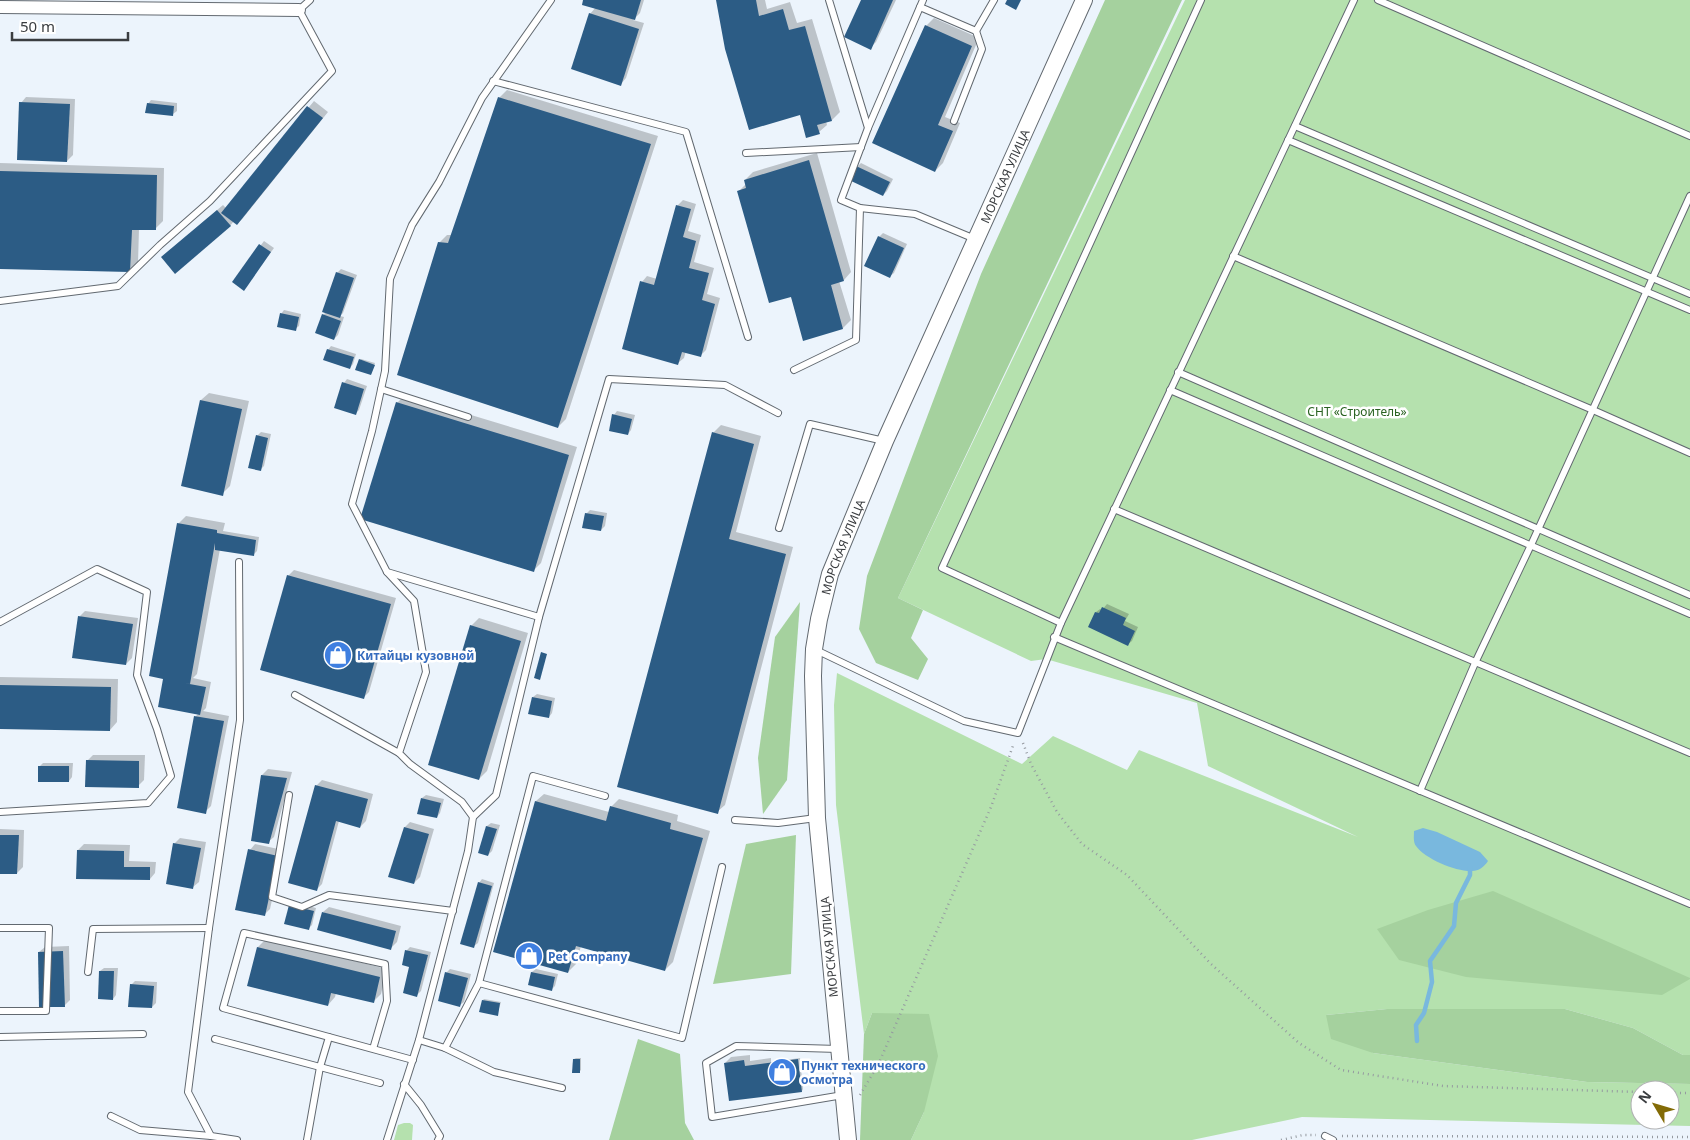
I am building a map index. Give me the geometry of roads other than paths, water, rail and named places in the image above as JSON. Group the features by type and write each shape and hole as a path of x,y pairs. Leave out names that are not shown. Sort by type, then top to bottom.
{"street":[{"name":"МОРСКАЯ УЛИЦА","path":"848,1140 851,1095 839,1049 817,818 814,649 819,619 830,574 885,441 1084,0"},
{"path":"0,7 299,10"}],"lane":[{"path":"0,301 118,286 160,245 210,201 332,71 299,10 310,0"},
{"path":"399,753 426,672 414,601 387,572 352,504 372,431 385,371 390,278 412,226 439,182 482,98 551,0"},
{"path":"821,0 830,1 868,128"},
{"path":"923,0 868,128 841,200 860,208 915,214 975,239"},
{"path":"976,31 994,0"},
{"path":"1061,623 942,568 1201,0"},
{"path":"814,649 964,721 1018,732 1054,637 1354,0"},
{"path":"1378,0 1690,136"},
{"path":"920,7 976,31 982,49 954,121"},
{"path":"494,81 686,132 748,337"},
{"path":"1295,126 1690,294"},
{"path":"1288,140 1690,310"},
{"path":"746,153 861,147"},
{"path":"1420,791 1475,663 1531,545 1690,196"},
{"path":"794,370 856,340 860,208"},
{"path":"1234,256 1690,453"},
{"path":"1178,372 1690,595"},
{"path":"387,1140 419,1040 468,851 473,817 496,795 540,617 609,379 725,385 778,412"},
{"path":"381,389 468,417"},
{"path":"1170,390 1690,614"},
{"path":"779,528 810,424 885,441"},
{"path":"1114,508 1690,753"},
{"path":"211,1136 188,1092 209,928 240,720 239,562"},
{"path":"0,622 97,569 147,592 137,675 157,729 171,776 148,803 0,812"},
{"path":"387,572 540,617"},
{"path":"1054,637 1690,904"},
{"path":"295,695 399,753 410,764 462,802 473,817"},
{"path":"444,1048 479,983 533,776 605,796"},
{"path":"289,795 272,897 302,907 329,895 453,911"},
{"path":"735,820 778,823 817,818"},
{"path":"479,983 682,1038 722,867"},
{"path":"0,928 48,928 46,1011 0,1011"},
{"path":"88,972 93,929 209,928"},
{"path":"373,1049 387,1001 385,964 244,934 223,1008 412,1060"},
{"path":"0,1037 143,1034"},
{"path":"307,1140 320,1067 329,1037"},
{"path":"215,1039 380,1084"},
{"path":"419,1040 444,1048 494,1072 562,1088"},
{"path":"839,1049 736,1046 706,1063 712,1117 851,1095"},
{"path":"404,1084 421,1105 440,1136 438,1140"},
{"path":"111,1116 140,1130 237,1140"},
{"path":"1325,1136 1333,1140"}],"water":[{"path":"1423,828 1437,832 1480,852 1488,861 1477,870 1466,871 1442,864 1426,856 1414,843 1414,831"}],"waterway":[{"path":"1417,1041 1416,1025 1424,1013 1432,982 1430,961 1454,926 1456,903 1470,875 1470,866"}],"place":[{"name":"Китайцы кузовной","path":"338,655"},
{"name":"Pet Company","path":"529,956"},
{"name":"Пункт технического осмотра","path":"782,1072"}],"park label":[{"name":"СНТ «Строитель»","path":"1357,411"}]}
